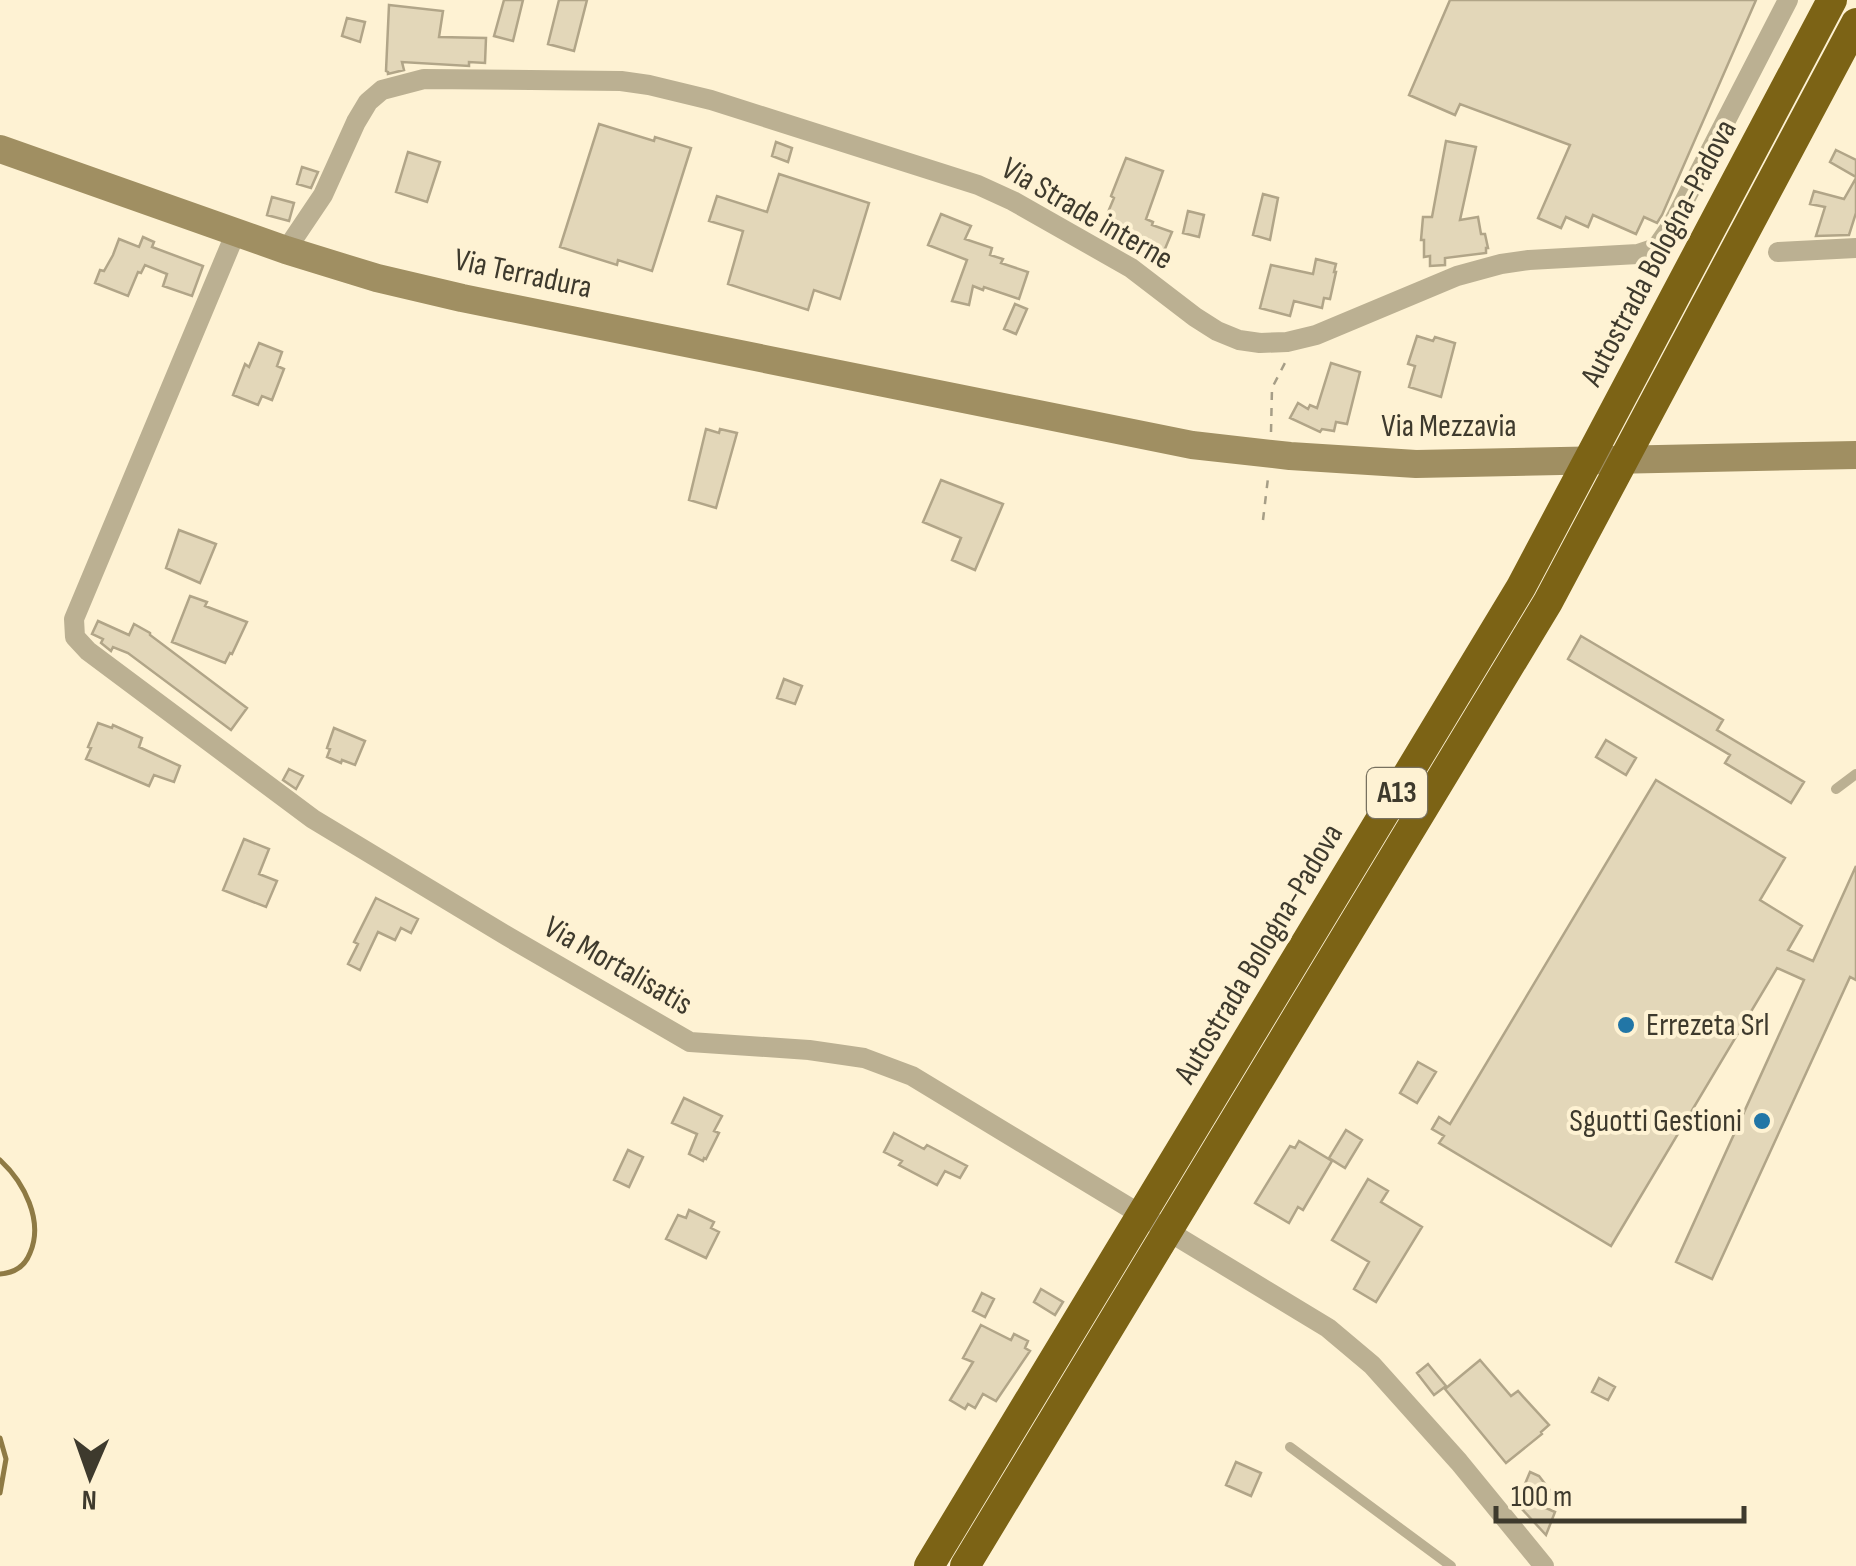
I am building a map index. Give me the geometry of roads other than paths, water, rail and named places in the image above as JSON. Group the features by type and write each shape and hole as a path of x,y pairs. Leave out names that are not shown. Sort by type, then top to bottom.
{"highway":[{"name":"Autostrada Bologna-Padova","path":"929,1566 1522,587 1832,0"},
{"name":"Autostrada Bologna-Padova","path":"965,1566 1548,602 1856,23"}],"main road":[{"name":"Via Terradura","path":"0,149 377,278 1045,416"},
{"name":"Via Mezzavia","path":"1045,416 1192,446 1416,464 1856,455"}],"street":[{"name":"Via Strade interne","path":"286,250 323,195 368,102 382,90 424,80 621,81 711,100 978,185 1013,200 1131,268 1217,331 1239,340 1287,342 1316,335 1458,276 1501,264 1638,254 1656,248 1672,225 1788,0"},
{"name":"Via Mortalisatis","path":"236,232 74,619 76,637 88,651 313,819 690,1042 864,1058 912,1076 1328,1328 1372,1365 1459,1462 1544,1566"},
{"path":"1778,252 1856,248"}],"lane":[{"path":"1836,789 1856,774"},
{"path":"1290,1447 1451,1566"}],"waterway":[{"path":"0,1160 24,1191 35,1228 25,1262 0,1274"},
{"path":"0,1438 6,1459 0,1493"}],"place":[{"name":"Errezeta Srl","path":"1626,1025"},
{"name":"Sguotti Gestioni","path":"1762,1121"}]}
